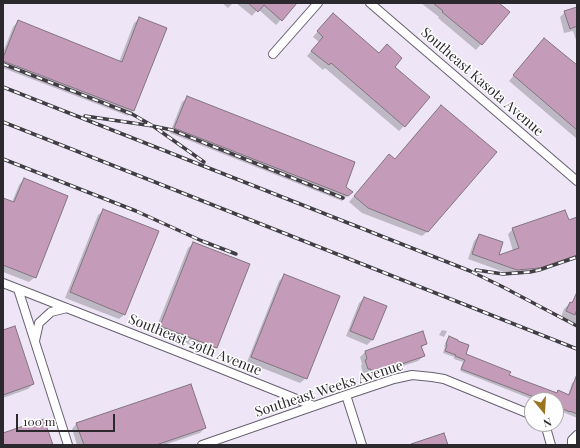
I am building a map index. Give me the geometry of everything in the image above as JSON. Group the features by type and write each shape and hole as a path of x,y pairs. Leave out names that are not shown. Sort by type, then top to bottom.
{"street":[{"path":"273,54 318,3"},
{"name":"Southeast Kasota Avenue","path":"370,3 577,181"},
{"name":"Southeast 29th Avenue","path":"3,283 314,406"},
{"path":"18,289 68,445"},
{"path":"35,342 39,323 51,312 67,308"},
{"name":"Southeast Weeks Avenue","path":"202,445 346,395 412,375 432,377 453,383 524,412"},
{"path":"346,395 362,445"},
{"path":"547,432 551,445"},
{"path":"572,445 572,440 577,435"}],"building":[{"path":"248,3 297,3 282,21 264,5 258,12"},
{"path":"433,3 499,3 510,12 482,45"},
{"path":"577,7 577,26 570,29 564,11"},
{"path":"333,13 379,53 387,44 402,58 395,67 430,97 405,127 331,63 329,65 311,51 323,37 317,31"},
{"path":"139,17 167,28 134,111 3,61 18,20 122,62"},
{"path":"544,38 577,65 577,130 513,75"},
{"path":"187,96 355,162 346,187 353,192 348,196 174,128"},
{"path":"441,105 497,152 428,232 368,208 354,196 389,154 395,159"},
{"path":"24,178 68,196 36,278 3,265 3,198 14,202"},
{"path":"103,209 159,231 125,315 70,292"},
{"path":"565,210 569,220 577,217 577,255 540,268 517,270 472,254 479,234 503,242 499,255 519,248 512,228"},
{"path":"193,242 250,264 217,348 160,326"},
{"path":"284,274 340,296 307,379 251,357"},
{"path":"577,292 577,309 575,315 566,311"},
{"path":"364,297 387,306 373,340 350,331"},
{"path":"15,326 34,384 3,395 3,330"},
{"path":"423,331 427,344 421,346 425,356 372,374 371,369 368,369 365,360 367,359 365,351"},
{"path":"449,336 469,345 466,354 511,372 509,375 554,392 524,393 461,369 465,360 445,351"},
{"path":"577,374 577,414 564,409 564,393 569,395"},
{"path":"191,384 206,428 156,445 84,445 76,423"},
{"path":"44,419 53,445 3,445 3,433"},
{"path":"444,433 448,445 411,445 411,444"}],"railway":[{"path":"3,64 132,114 153,126 204,162"},
{"path":"3,87 470,271 577,326"},
{"path":"85,116 172,130 343,198"},
{"path":"3,122 577,349"},
{"path":"3,159 136,211 202,241 236,254"},
{"path":"476,270 503,274 530,272 577,257"}]}
